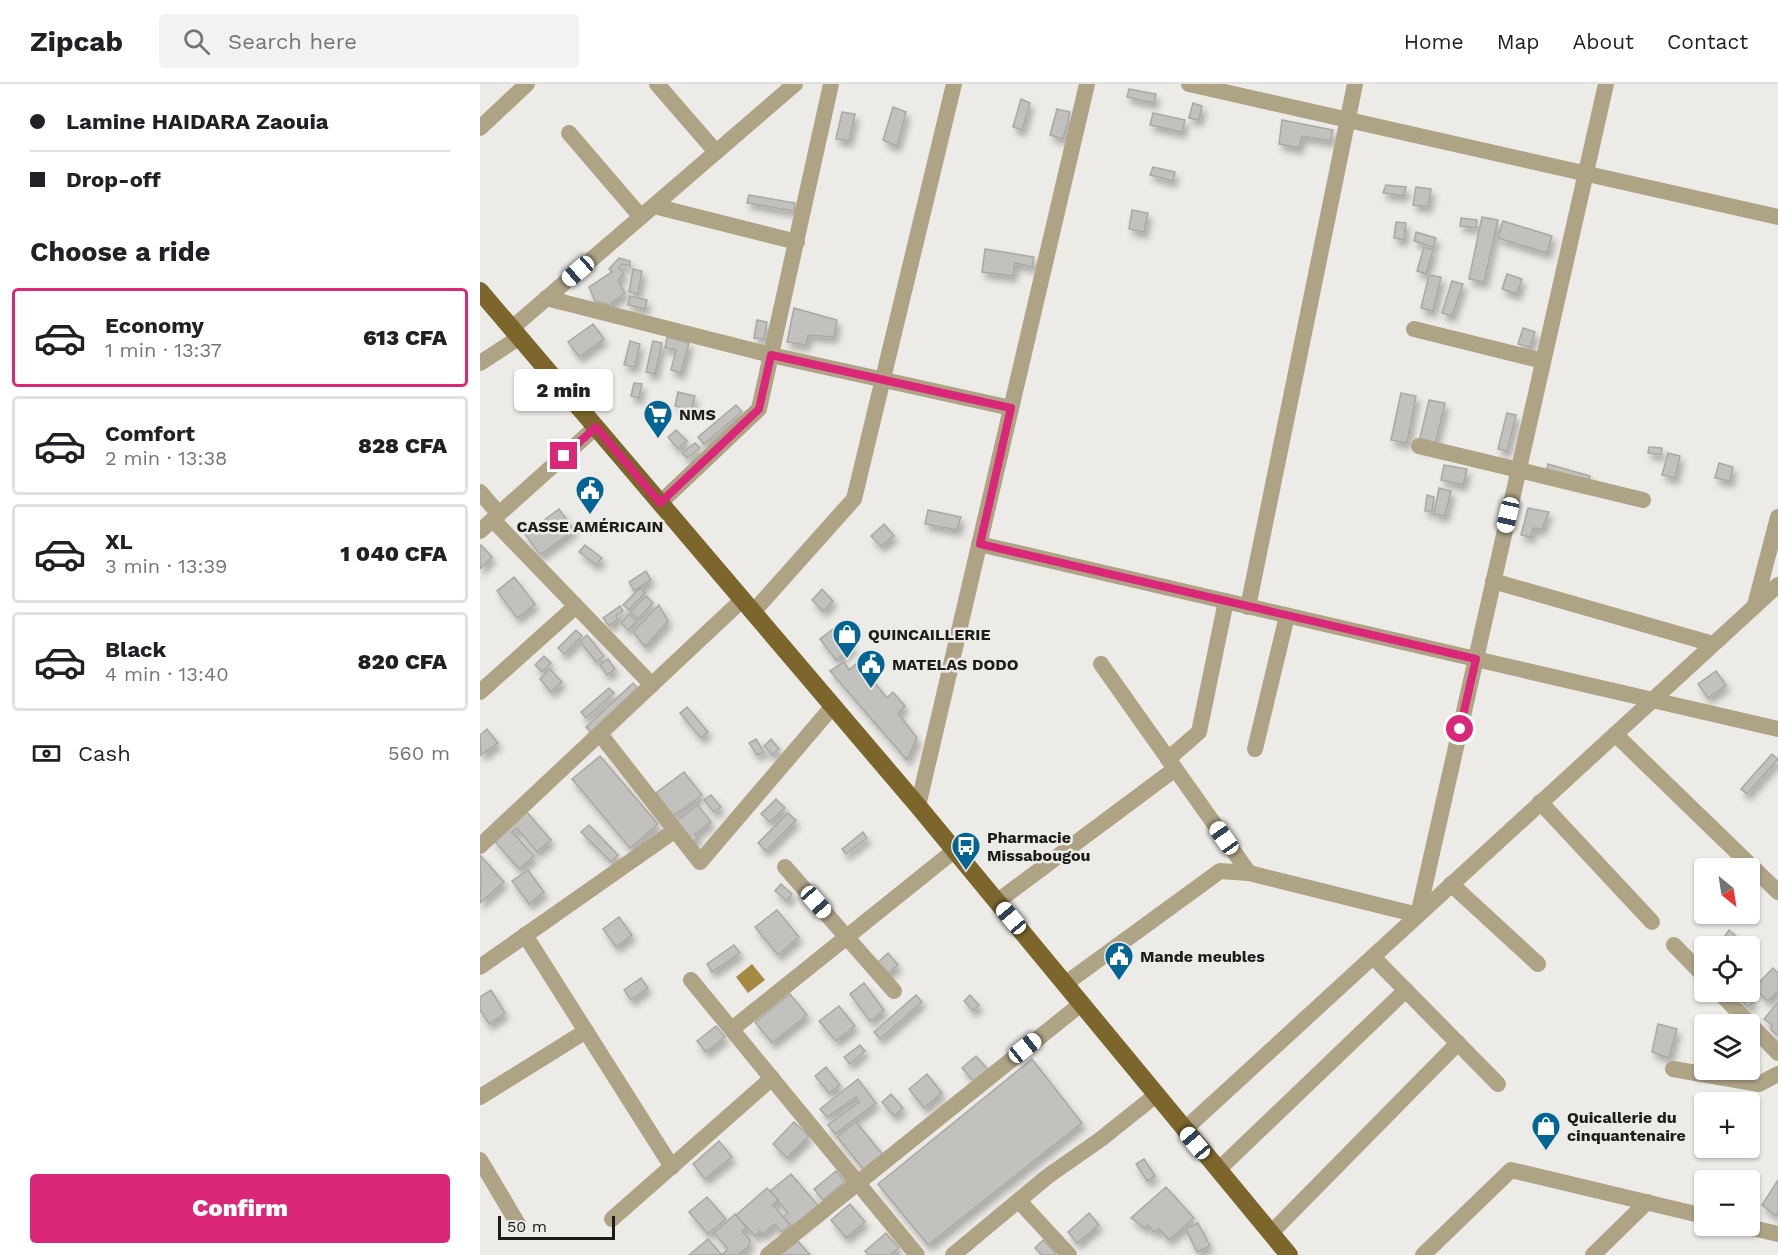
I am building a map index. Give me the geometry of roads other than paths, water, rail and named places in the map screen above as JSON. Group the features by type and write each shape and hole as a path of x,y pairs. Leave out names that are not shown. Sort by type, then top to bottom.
{"main road":[{"path":"480,291 998,901 1287,1254"}],"street":[{"path":"480,128 527,84"},
{"path":"657,84 716,152"},
{"path":"660,503 759,409 831,84"},
{"path":"480,846 652,685 748,606 854,499 954,84"},
{"path":"918,806 1087,84"},
{"path":"1189,84 1778,217"},
{"path":"1248,607 1355,84"},
{"path":"1418,915 1606,84"},
{"path":"480,363 516,332 546,298 792,85"},
{"path":"569,133 647,211 797,242"},
{"path":"546,298 771,355 1011,408"},
{"path":"1414,329 1543,361"},
{"path":"490,522 596,427"},
{"path":"1419,446 1643,500"},
{"path":"480,492 490,522 652,685"},
{"path":"1755,606 1778,517"},
{"path":"980,544 1778,729"},
{"path":"1493,581 1713,644"},
{"path":"1184,1130 1778,585"},
{"path":"998,901 1172,764 1199,732 1226,601"},
{"path":"480,692 576,606"},
{"path":"1255,749 1287,616"},
{"path":"1101,664 1249,873"},
{"path":"600,734 700,862 833,706"},
{"path":"1615,734 1778,892"},
{"path":"1540,802 1652,922"},
{"path":"480,967 674,831"},
{"path":"732,1029 955,850"},
{"path":"785,867 894,991"},
{"path":"1065,984 1220,871 1249,873 1418,915"},
{"path":"1451,884 1538,964"},
{"path":"525,935 672,1167"},
{"path":"1674,945 1694,966"},
{"path":"1373,957 1498,1084"},
{"path":"692,980 917,1255"},
{"path":"1218,1170 1406,990"},
{"path":"1729,1002 1778,1053"},
{"path":"768,1255 1081,1004"},
{"path":"480,1097 586,1031"},
{"path":"1271,1233 1458,1043"},
{"path":"1673,1069 1760,1084 1778,1074"},
{"path":"612,1219 772,1078"},
{"path":"953,1255 1048,1176 1101,1139 1156,1095"},
{"path":"480,1160 518,1224"},
{"path":"1424,1255 1511,1170 1694,1214"},
{"path":"1019,1201 1069,1255"},
{"path":"1593,1255 1647,1202"},
{"path":"1760,1230 1778,1234"}],"place":[{"name":"NMS","path":"658,440"},
{"name":"CASSE AMÉRICAIN","path":"590,516"},
{"name":"QUINCAILLERIE","path":"847,660"},
{"name":"MATELAS DODO","path":"871,690"},
{"name":"Pharmacie Missabougou","path":"966,872"},
{"name":"Mande meubles","path":"1119,982"},
{"name":"Quicallerie du cinquantenaire","path":"1546,1152"}]}
